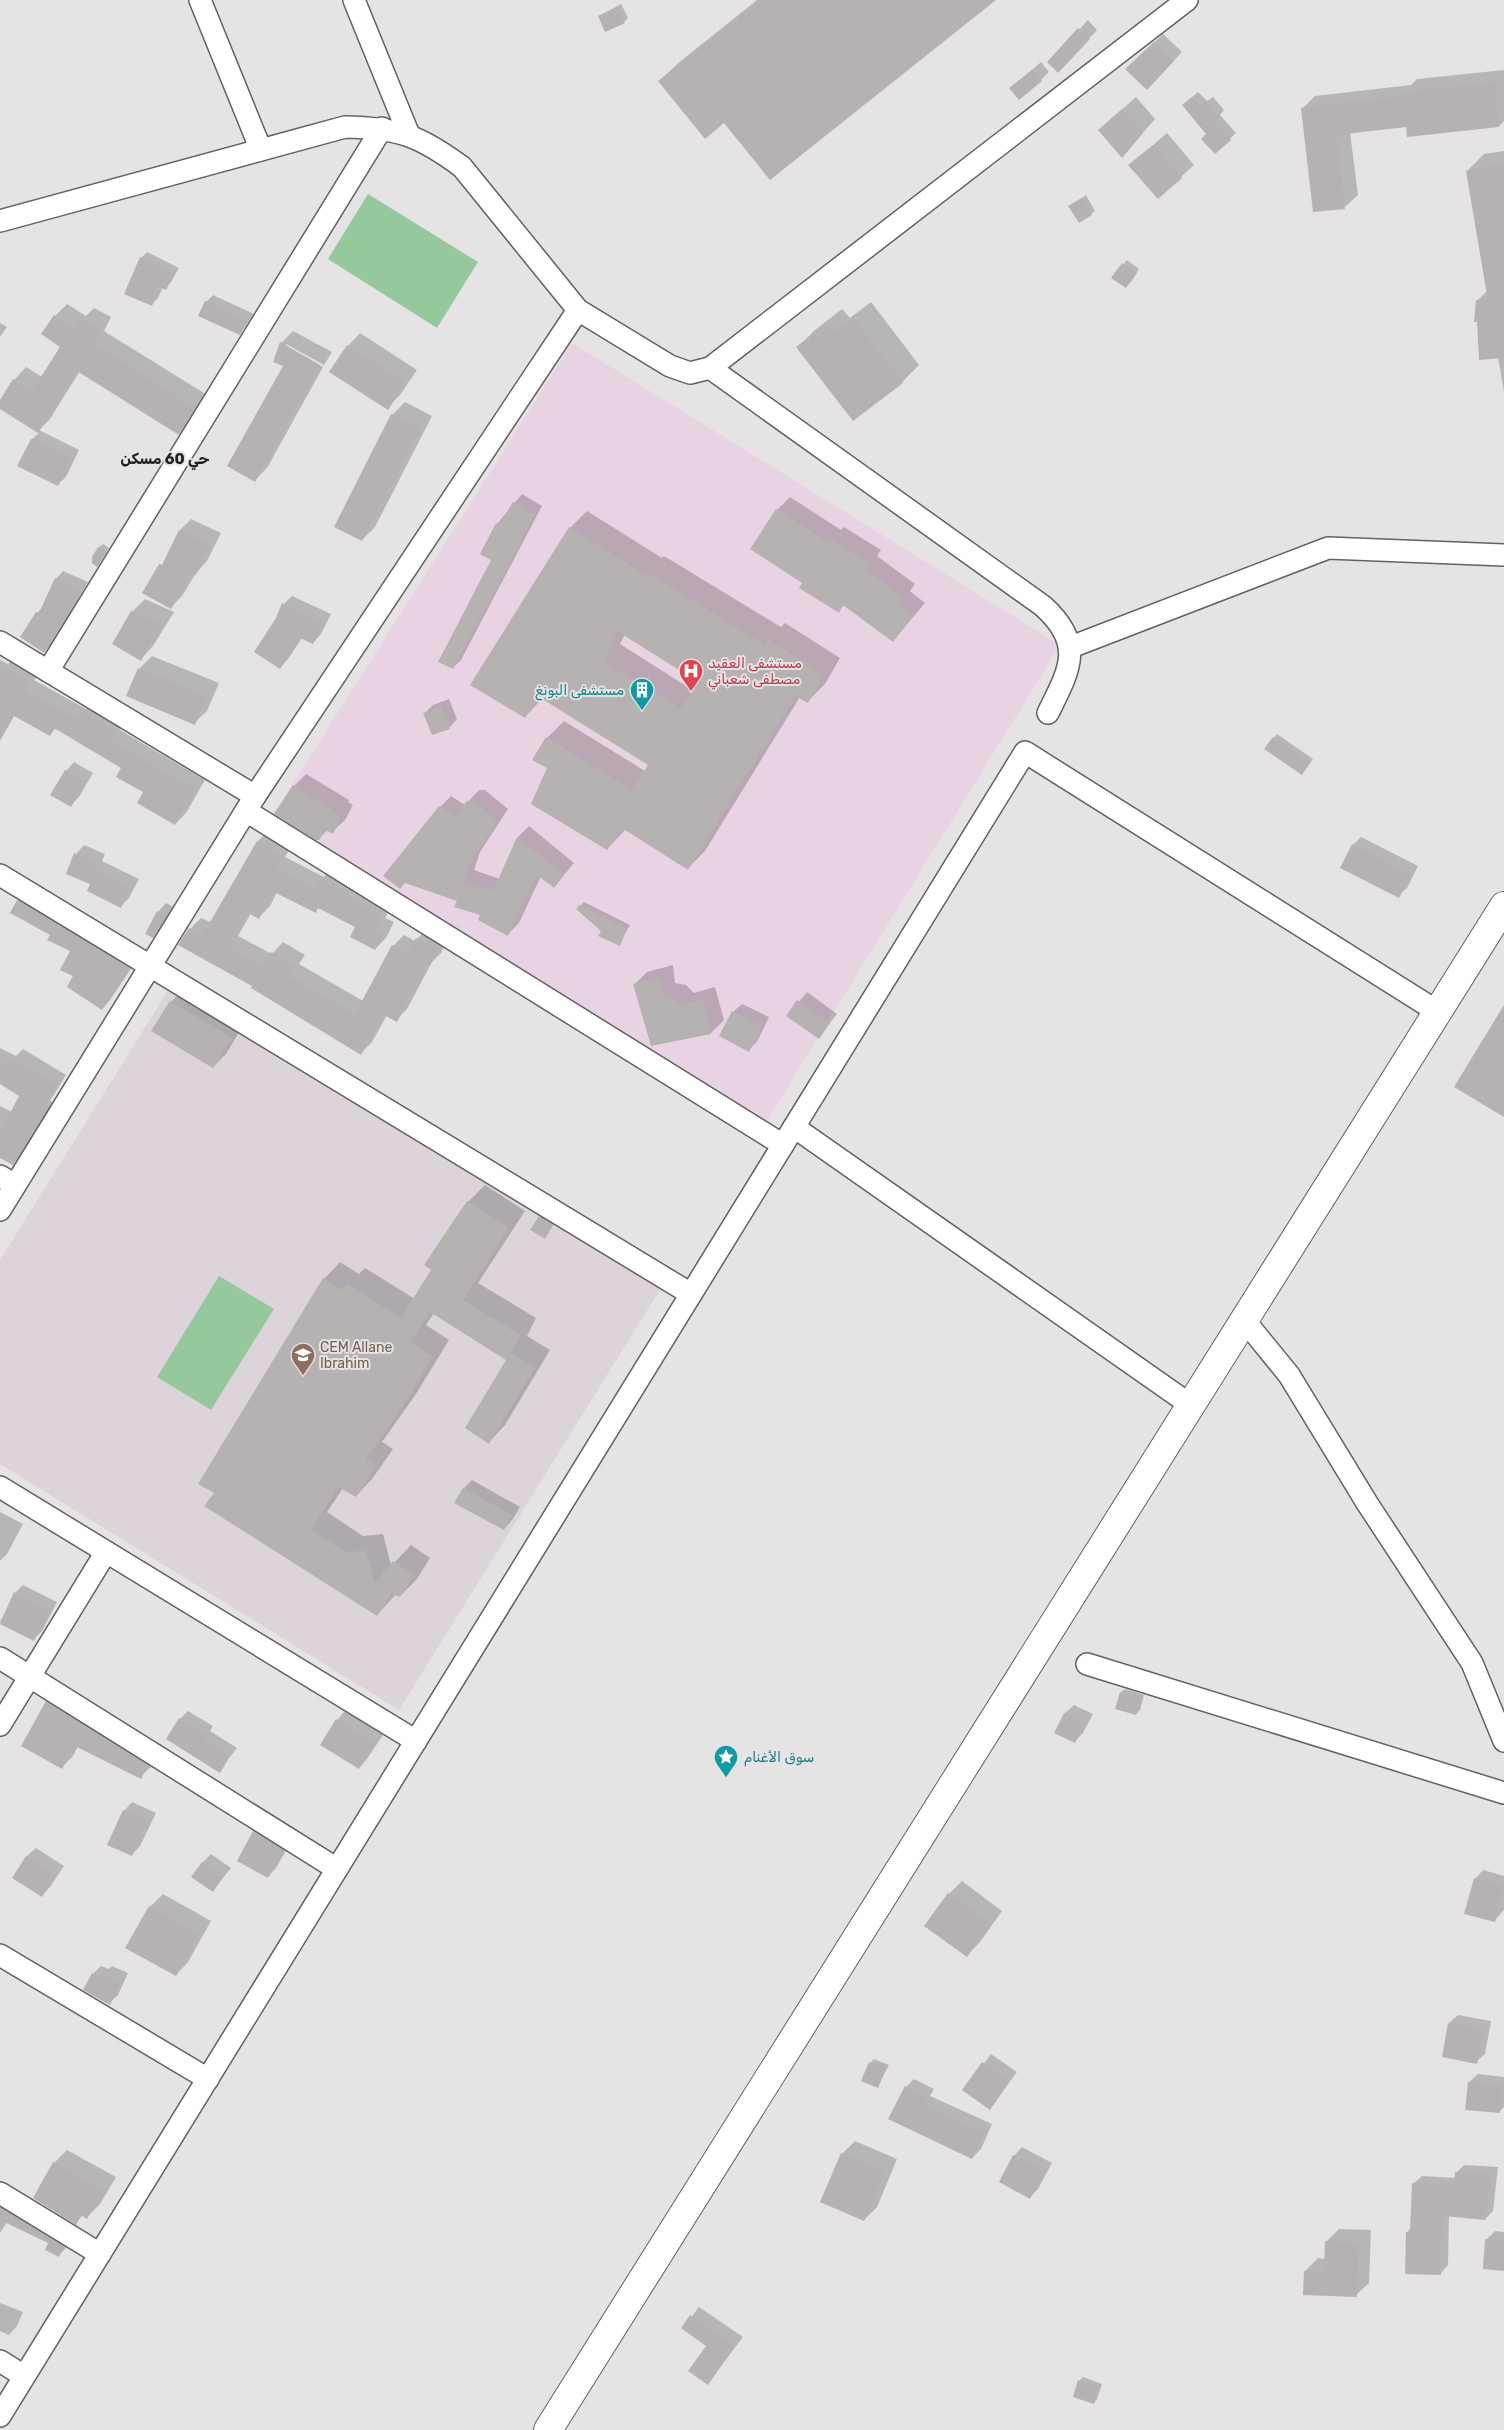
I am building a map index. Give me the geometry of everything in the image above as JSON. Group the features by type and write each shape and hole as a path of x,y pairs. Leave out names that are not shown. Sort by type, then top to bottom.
{"main road":[{"path":"548,2430 1504,906"}],"street":[{"path":"200,0 262,150"},
{"path":"354,0 409,135"},
{"path":"0,221 345,127 382,128 409,135 438,149 462,167 578,310 670,366 690,372 710,368 1187,0"},
{"path":"48,671 382,128"},
{"path":"0,1210 8,1181 150,966 251,803 578,310"},
{"path":"710,368 1043,606 1056,618 1071,647 1068,669 1048,714"},
{"path":"1071,647 1328,548 1504,556"},
{"path":"0,642 48,671 251,803 788,1136 1192,1406"},
{"path":"0,2416 1025,752 1438,1012"},
{"path":"0,875 691,1294"},
{"path":"1245,1321 1289,1375 1367,1503 1472,1663 1504,1741"},
{"path":"0,1487 416,1741"},
{"path":"0,1724 106,1552"},
{"path":"0,1658 337,1869"},
{"path":"1087,1664 1504,1793"},
{"path":"0,1955 208,2079"},
{"path":"0,2193 100,2254"},
{"path":"0,2361 24,2376"}],"shaded area":[{"name":"مستشفى العقيد مصطفى شعباني","path":"572,343 1060,645 766,1122 273,815"},
{"name":"CEM Allane Ibrahim","path":"169,989 661,1288 399,1710 0,1464 0,1260"}],"green space":[{"path":"368,194 478,262 437,328 328,259"},
{"path":"219,1276 274,1309 211,1410 157,1377"}],"building":[{"path":"760,0 996,0 770,180 724,123 705,139 658,81"},
{"path":"617,7 625,23 605,32 598,16"},
{"path":"1078,28 1090,39 1058,73 1047,62"},
{"path":"1154,42 1174,61 1147,90 1125,69"},
{"path":"1032,70 1042,81 1019,100 1009,88"},
{"path":"1495,82 1499,127 1407,137 1406,127 1336,135 1345,209 1313,212 1301,108 1403,96 1402,92"},
{"path":"1192,97 1201,107 1206,102 1219,117 1214,121 1231,140 1215,154 1201,139 1206,134 1182,105"},
{"path":"1122,109 1143,133 1122,158 1098,130"},
{"path":"1153,145 1182,178 1158,199 1128,165"},
{"path":"1504,164 1504,358 1479,360 1477,322 1474,322 1476,300 1488,301 1466,171"},
{"path":"1082,198 1092,215 1079,223 1068,206"},
{"path":"140,257 174,274 166,290 160,287 152,306 124,294"},
{"path":"1122,263 1137,273 1126,288 1111,278"},
{"path":"205,301 248,321 240,335 198,316"},
{"path":"54,315 76,329 80,320 100,329 93,343 195,408 179,435 77,371 38,433 0,409 0,400 13,379 32,391 60,347 41,334"},
{"path":"853,318 903,383 853,421 796,347 825,325 832,334"},
{"path":"280,342 320,365 255,482 227,466 283,366 273,362"},
{"path":"347,345 405,383 388,410 329,372"},
{"path":"391,414 420,429 362,541 334,527"},
{"path":"31,439 72,459 58,486 17,466"},
{"path":"513,502 535,515 453,669 438,662 491,560 480,554 496,523 499,525"},
{"path":"776,509 828,542 830,539 869,563 865,569 903,598 898,604 913,616 893,642 843,605 839,613 799,588 802,583 750,549"},
{"path":"569,527 645,575 646,572 764,644 767,639 824,675 808,703 795,696 688,870 622,828 607,850 531,804 547,768 532,760 546,737 632,790 648,765 539,697 525,718 470,685","holes":["617,631 698,682 681,709 604,662"]},
{"path":"179,530 210,545 196,575 192,573 171,609 142,593 159,564 162,565"},
{"path":"98,547 107,552 97,567 92,563 92,557"},
{"path":"55,578 82,590 44,653 20,637 36,612 39,613"},
{"path":"282,603 323,623 313,644 300,638 280,669 254,652 276,618"},
{"path":"131,611 162,625 141,661 112,644"},
{"path":"0,665 30,681 25,691 77,720 82,710 117,731 111,741 196,790 175,825 137,803 143,792 116,777 121,768 54,728 50,736 14,716 0,741"},
{"path":"138,668 207,696 195,725 126,696"},
{"path":"441,707 450,729 432,735 423,713"},
{"path":"1273,737 1310,763 1302,775 1264,749"},
{"path":"65,770 86,782 71,807 50,795"},
{"path":"293,785 341,817 333,834 326,830 319,840 316,840 274,814"},
{"path":"467,801 473,801 497,821 469,865 463,881 493,891 517,837 564,875 554,888 537,875 508,936 478,920 480,915 454,907 457,901 405,883 400,889 383,876 439,806 455,817"},
{"path":"257,841 283,855 275,868 315,889 320,879 349,894 347,897 382,915 375,929 384,933 375,950 350,937 355,927 318,908 316,913 274,892 259,919 248,913 228,947 264,966 271,952 295,966 289,976 355,1014 392,945 408,953 416,938 438,950 430,965 427,964 397,1022 384,1015 361,1055 251,988 252,986 178,945 189,928 201,934 209,924"},
{"path":"1352,844 1411,875 1399,898 1340,868"},
{"path":"74,853 97,863 94,869 131,888 121,908 87,891 90,884 66,874"},
{"path":"17,900 130,968 102,1010 67,987 73,976 60,970 70,951 47,940 50,935 10,913"},
{"path":"579,905 627,929 620,946 598,936 601,931 576,909"},
{"path":"157,911 166,916 153,938 145,934"},
{"path":"660,977 663,996 673,998 681,1005 703,999 711,1034 651,1046 633,984"},
{"path":"797,1000 830,1023 819,1039 786,1016"},
{"path":"170,1001 232,1038 213,1068 151,1031"},
{"path":"1504,1005 1504,1117 1454,1087"},
{"path":"732,1011 762,1026 749,1052 719,1036"},
{"path":"12,1058 56,1085 40,1112 44,1114 13,1165 0,1158 0,1132 19,1096 0,1084 0,1063 7,1066"},
{"path":"467,1201 509,1228 463,1300 520,1335 511,1353 535,1368 489,1444 465,1428 506,1360 430,1312 410,1342 433,1357 399,1412 366,1459 377,1466 356,1497 338,1487 311,1530 345,1552 366,1551 375,1583 393,1561 414,1575 400,1597 392,1594 377,1616 204,1506 214,1493 198,1484 323,1278 341,1290 347,1284 401,1318 431,1270 424,1265"},
{"path":"539,1216 553,1225 545,1239 530,1230"},
{"path":"463,1488 512,1515 504,1530 454,1503"},
{"path":"14,1592 49,1610 34,1641 0,1624"},
{"path":"1120,1692 1141,1699 1136,1715 1115,1709"},
{"path":"46,1701 148,1765 141,1779 75,1746 62,1769 21,1746"},
{"path":"1064,1713 1085,1723 1075,1743 1054,1733"},
{"path":"179,1718 206,1735 203,1740 230,1756 220,1773 166,1739"},
{"path":"336,1719 375,1744 359,1769 320,1745"},
{"path":"123,1810 148,1821 132,1856 107,1845"},
{"path":"253,1831 284,1850 268,1878 237,1861"},
{"path":"26,1856 56,1875 42,1897 12,1878"},
{"path":"202,1862 223,1877 213,1892 191,1877"},
{"path":"1474,1878 1504,1886 1495,1922 1464,1914"},
{"path":"948,1893 991,1924 967,1957 924,1926"},
{"path":"149,1906 199,1934 176,1976 125,1948"},
{"path":"92,1973 100,1977 103,1974 121,1982 110,2005 83,1990"},
{"path":"1448,2023 1483,2029 1477,2064 1442,2057"},
{"path":"869,2062 886,2069 878,2088 861,2081"},
{"path":"982,2062 1010,2081 990,2110 962,2090"},
{"path":"1468,2082 1503,2085 1500,2113 1465,2110"},
{"path":"905,2086 927,2097 923,2104 985,2133 972,2159 888,2119"},
{"path":"841,2153 885,2172 864,2221 820,2202"},
{"path":"1013,2155 1045,2171 1030,2199 999,2182"},
{"path":"53,2162 104,2190 87,2219 81,2215 76,2225 33,2198"},
{"path":"1455,2172 1491,2175 1485,2220 1444,2216 1444,2222 1442,2221 1441,2275 1405,2274 1406,2232 1410,2232 1412,2183 1454,2186"},
{"path":"0,2208 64,2247 59,2257 45,2250 48,2243 0,2220"},
{"path":"1485,2239 1504,2240 1504,2271 1483,2269"},
{"path":"1325,2241 1358,2243 1357,2297 1303,2295 1304,2271 1324,2271"},
{"path":"690,2315 735,2346 708,2385 688,2371 706,2346 681,2328"},
{"path":"1078,2380 1099,2388 1094,2404 1073,2397"}],"place":[{"name":"مستشفى العقيد مصطفى شعباني","path":"691,692"},
{"name":"مستشفى البونغ","path":"642,711"},
{"name":"CEM Allane Ibrahim","path":"303,1376"},
{"name":"سوق الأغنام","path":"726,1778"}],"district":[{"name":"حي 60 مسكن","path":"165,459"}]}
